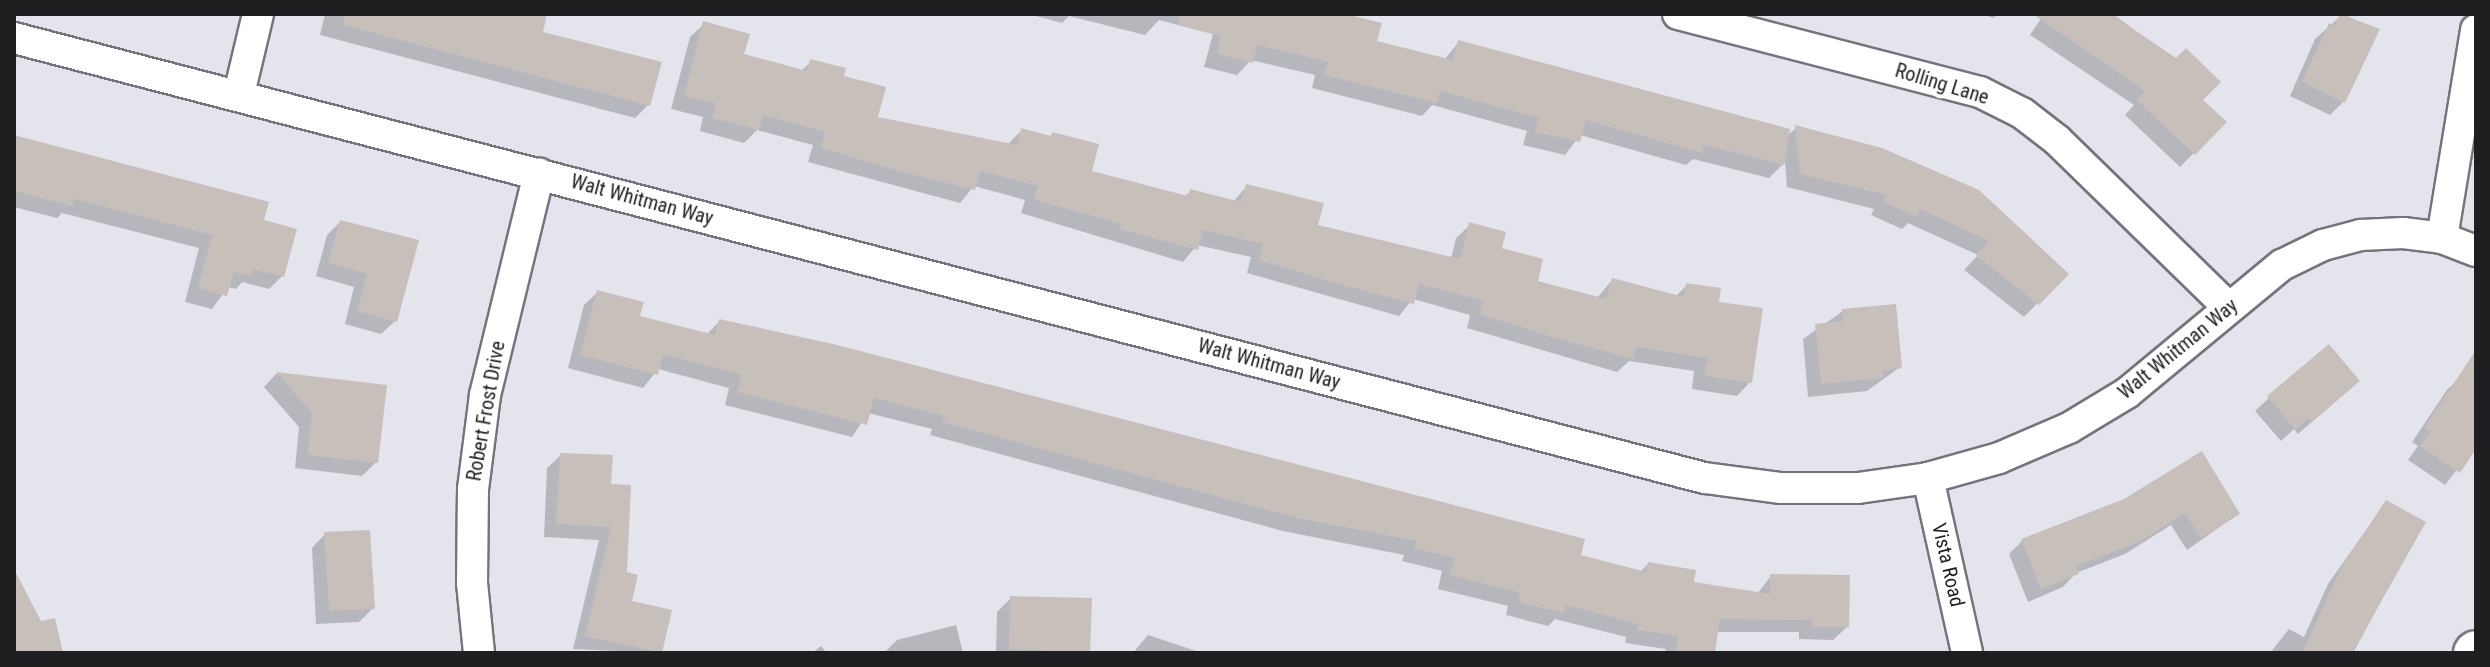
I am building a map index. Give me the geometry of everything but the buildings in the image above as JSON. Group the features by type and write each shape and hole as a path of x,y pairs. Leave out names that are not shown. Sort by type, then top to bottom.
{"street":[{"path":"239,94 258,14"},
{"name":"Rolling Lane","path":"1678,14 1980,92 2022,113 2057,140 2229,308"},
{"path":"2442,238 2476,30"},
{"name":"Walt Whitman Way","path":"14,38 239,94 1705,478 1781,488 1858,488 1928,478 1999,458 2069,428 2127,393 2282,265 2323,245 2361,235 2442,238 2476,251"},
{"name":"Robert Frost Drive","path":"479,653 472,583 473,489 485,395 539,173"},
{"name":"Vista Road","path":"1928,478 1967,653"}]}
